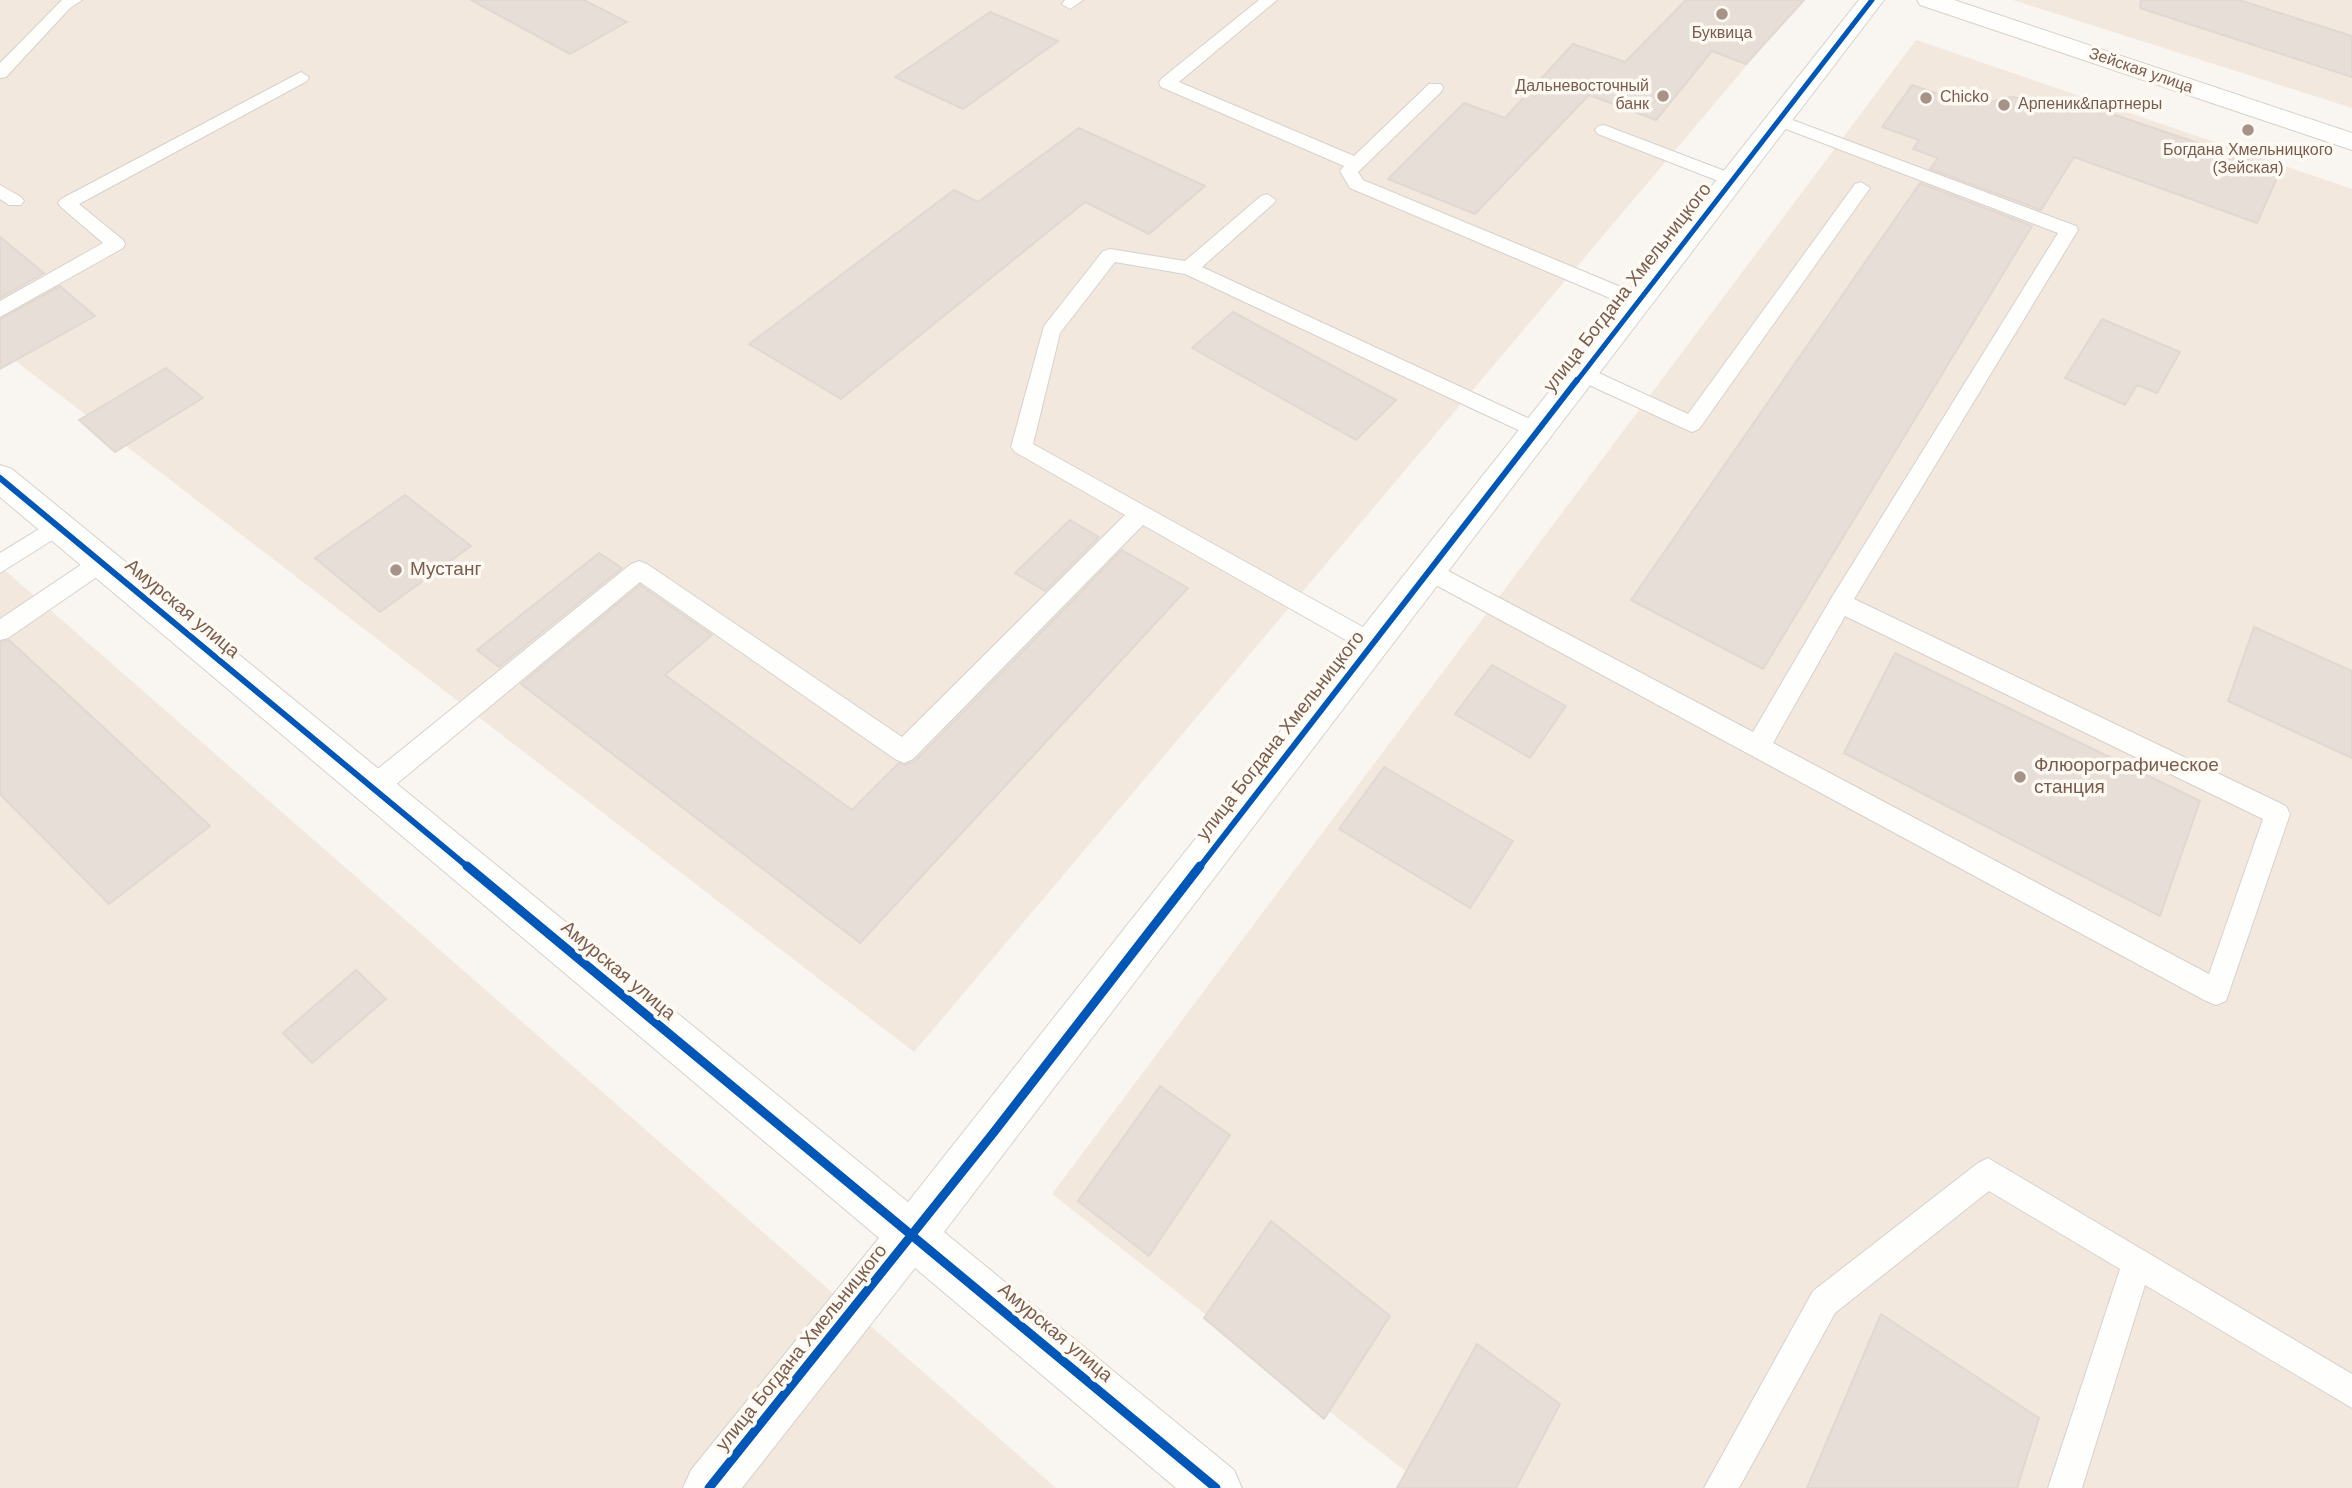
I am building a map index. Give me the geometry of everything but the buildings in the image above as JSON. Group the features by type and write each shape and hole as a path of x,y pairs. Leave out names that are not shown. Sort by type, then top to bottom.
{"street":[{"name":"улица Богдана Хмельницкого","path":"709,1488 913,1236 1872,0"},
{"name":"Зейская улица","path":"1929,0 2352,142"},
{"name":"Амурская улица","path":"0,478 1216,1488"}],"lane":[{"path":"0,73 64,5 74,0"},
{"path":"1269,0 1167,83 1356,164"},
{"path":"0,310 116,244 67,203 301,78"},
{"path":"1435,88 1349,171 1356,184 1638,302"},
{"path":"1759,745 1840,603 2069,230 1779,120"},
{"path":"1604,131 1732,180"},
{"path":"1583,373 1692,425 1861,188"},
{"path":"1189,268 1267,200"},
{"path":"1373,644 1022,447 1051,331 1110,255 1189,268 1538,431"},
{"path":"373,788 639,570 904,752 1141,513"},
{"path":"0,564 57,526"},
{"path":"0,632 102,562"},
{"path":"1429,571 2216,992 2277,814 1840,603"},
{"path":"1721,1488 1824,1302 1988,1173 2352,1392"},
{"path":"2065,1488 2137,1263"}],"shaded area":[{"path":"0,0 1802,0 914,1052 0,349"},
{"path":"2013,0 2352,0 2352,108"},
{"path":"1916,40 2352,189 2352,1488 1427,1488 1052,1194"},
{"path":"0,566 1056,1488 0,1488"}],"cycle path":[{"path":"709,1488 994,1132 1872,0"},
{"path":"0,478 1216,1488"}],"place":[{"name":"Буквица","path":"1722,14"},
{"name":"Дальневосточный банк","path":"1663,96"},
{"name":"Chicko","path":"1926,98"},
{"name":"Арпеник&партнеры","path":"2004,105"},
{"name":"Богдана Хмельницкого (Зейская)","path":"2248,130"},
{"name":"Мустанг","path":"396,570"},
{"name":"Флюорографическое станция","path":"2020,777"}]}
